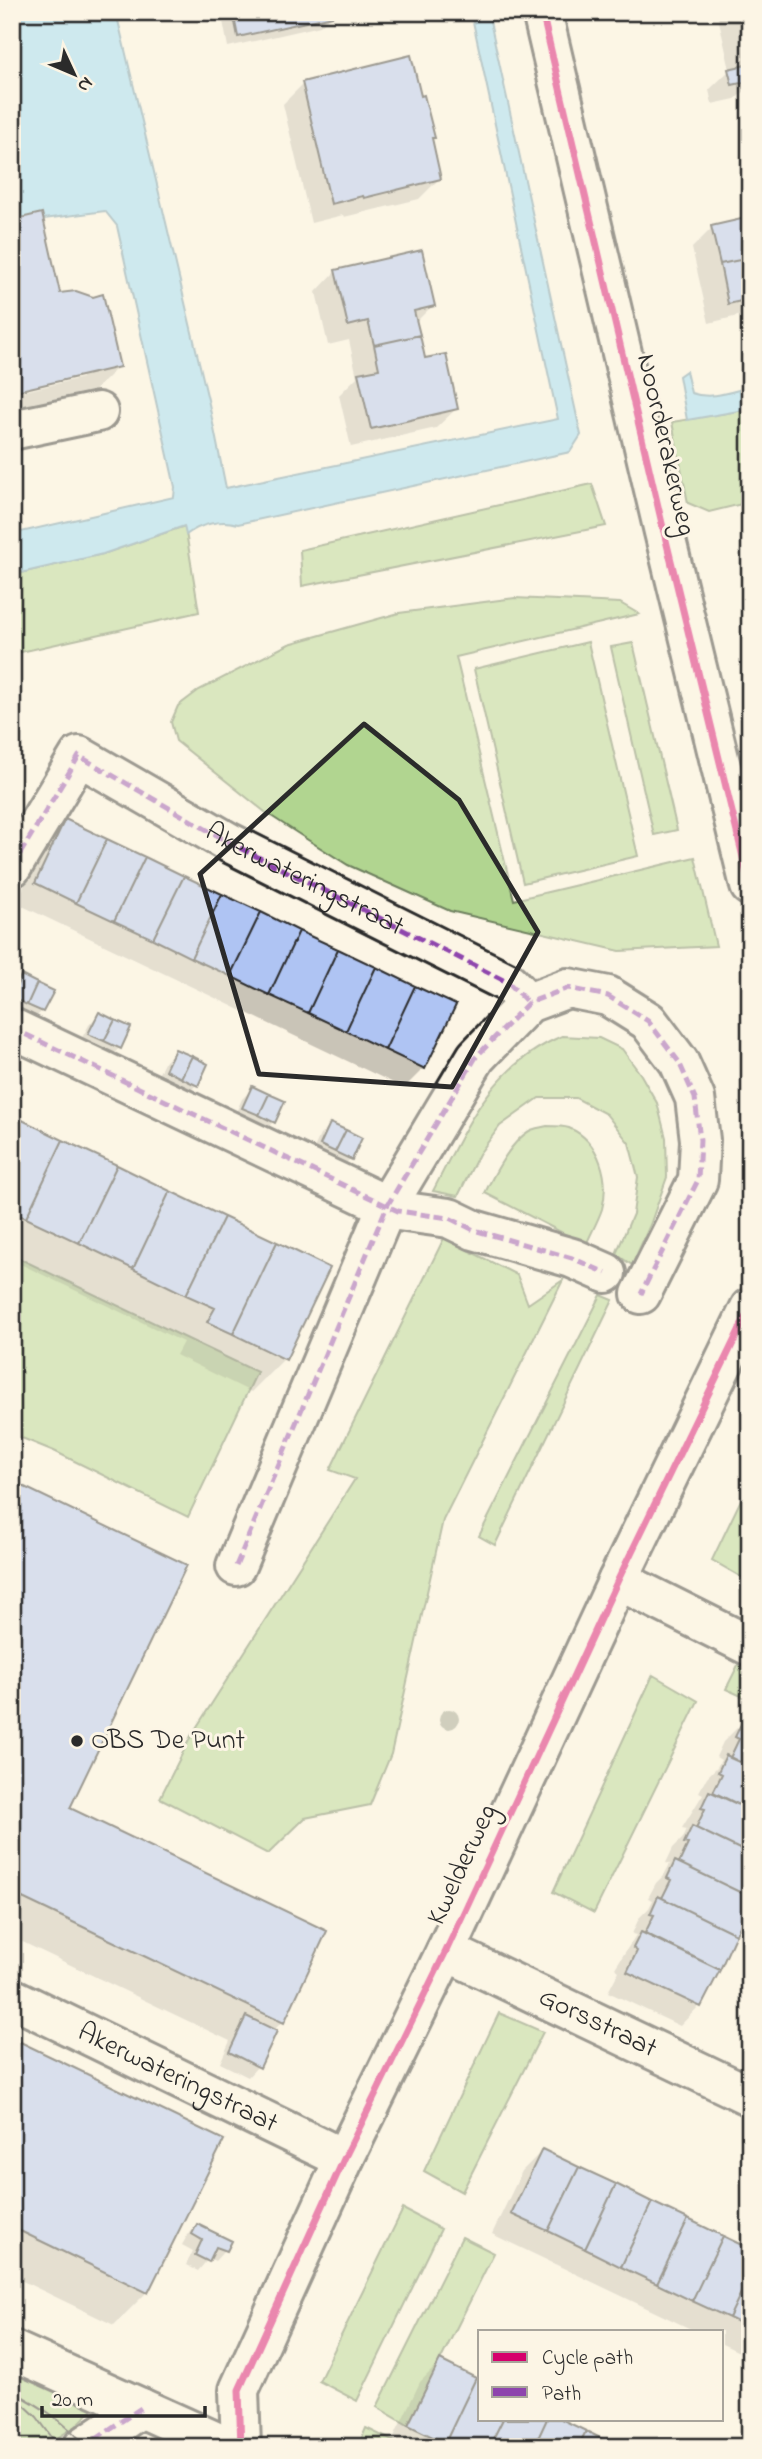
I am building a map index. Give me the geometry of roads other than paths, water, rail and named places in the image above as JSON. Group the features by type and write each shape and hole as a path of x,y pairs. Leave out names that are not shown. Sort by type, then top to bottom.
{"street":[{"name":"Noorderakerweg","path":"542,12 750,886"},
{"path":"12,430 98,412"},
{"name":"Akerwateringstraat","path":"12,867 79,756 228,842 509,983 528,1003"},
{"path":"236,1566 387,1206 476,1057 528,1003 568,988 608,996 649,1021 679,1062 695,1098 700,1140 698,1180 641,1294"},
{"path":"12,1028 398,1211 449,1218 474,1230 572,1258 606,1273"},
{"name":"Kwelderweg","path":"241,2447 239,2390 344,2159 446,1951 618,1580 750,1308"},
{"path":"618,1580 750,1646"},
{"name":"Gorsstraat","path":"446,1951 750,2096"},
{"name":"Akerwateringstraat","path":"12,1998 344,2159"},
{"path":"12,2350 228,2447"},
{"path":"83,2447 141,2408"}],"water":[{"path":"12,12 116,12 209,404 226,488 558,419 471,12 488,12 581,435 570,452 238,524 211,524 186,535 184,526 103,554 12,575 12,534 174,497 175,487 117,226 105,211 12,223"},
{"path":"686,371 691,393 698,395 720,394 750,387 750,409 687,420 679,376"}],"tram line":[{"path":"12,2391 52,2415 87,2447"},
{"path":"21,2402 37,2417 59,2447"}],"place":[{"name":"OBS De Punt","path":"77,1741"}]}
